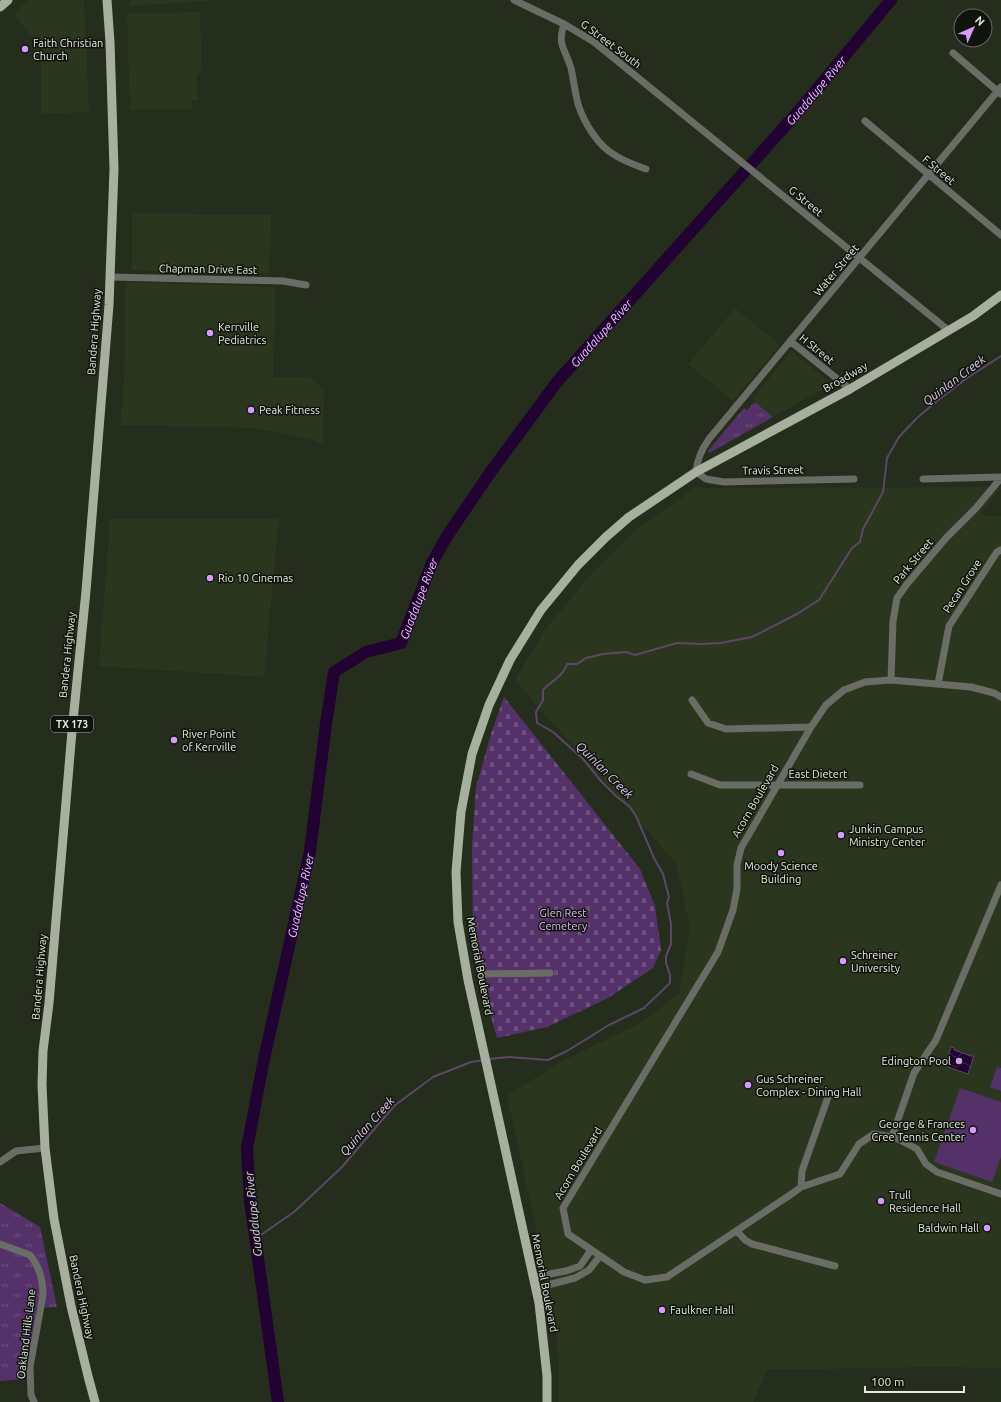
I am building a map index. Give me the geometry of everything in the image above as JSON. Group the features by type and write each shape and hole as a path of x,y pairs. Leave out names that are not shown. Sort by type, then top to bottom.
{"main road":[{"path":"0,7 8,0"},
{"name":"Bandera Highway","path":"95,1402 71,1306 53,1212 45,1148 42,1085 43,1051 49,1003 72,731 86,591 110,277 114,169 110,42 107,0"},
{"name":"Broadway","path":"696,472 850,389 973,316 1001,295"},
{"name":"Memorial Boulevard","path":"547,1402 547,1376 539,1303 468,980 459,928 456,872 458,832 463,796 472,754 488,705 510,660 541,610 578,565 629,517 696,472"}],"street":[{"name":"G Street South","path":"514,0 564,24 594,42 651,88"},
{"path":"564,24 561,33 561,42 570,68 580,108 587,124 598,140 611,154 646,169"},
{"path":"953,52 1000,91"},
{"name":"G Street","path":"651,88 948,330"},
{"name":"Water Street","path":"696,472 696,464 709,439 928,175 1000,91"},
{"name":"F Street","path":"865,120 928,175 1001,235"},
{"name":"Chapman Drive East","path":"110,277 283,281 306,285"},
{"name":"H Street","path":"790,342 850,389"},
{"name":"Travis Street","path":"696,472 706,479 724,482 854,479"},
{"path":"923,478 1001,477"},
{"name":"Park Street","path":"891,680 893,621 898,598 907,584 941,544 976,508 1001,477"},
{"name":"Pecan Grove","path":"938,684 950,626 997,552 1001,550"},
{"name":"Acorn Boulevard","path":"1001,697 994,693 971,687 891,680 865,682 844,690 826,705 811,727 741,848 737,865 737,888 733,910 718,952 563,1208 568,1234 624,1272 645,1280 667,1277 801,1187 840,1174 859,1144 874,1134 898,1139 917,1149 926,1164 937,1172 1001,1194"},
{"path":"692,700 708,723 726,729 811,727"},
{"name":"East Dietert","path":"691,774 720,785 860,785"},
{"path":"892,1137 914,1073 936,1040 1001,885"},
{"path":"484,974 550,973"},
{"path":"801,1187 802,1171 828,1097"},
{"path":"0,1162 16,1151 45,1148"},
{"path":"737,1231 745,1240 752,1244 835,1266"},
{"name":"Oakland Hills Lane","path":"0,1244 26,1252 30,1255 39,1271 43,1285 43,1295 30,1367 31,1395 34,1402"},
{"path":"533,1277 566,1272 580,1266 591,1250"},
{"path":"536,1288 575,1278 589,1270 600,1256"}],"shaded area":[{"path":"28,0 84,0 89,112 41,114 41,48 14,14"},
{"path":"130,0 220,0 130,6"},
{"path":"200,12 202,74 197,74 198,100 192,100 192,109 130,110 127,14"},
{"path":"132,213 271,215 270,273 132,270"},
{"path":"126,282 275,287 273,377 309,377 324,390 323,445 311,439 253,428 120,425 124,379"},
{"path":"735,308 780,345 733,401 688,364"},
{"path":"791,351 831,383 830,385 773,417 752,399"},
{"name":"Schreiner University","path":"1001,487 1001,489 980,513 984,516 1001,516 1001,1368 931,1367 767,1370 753,1402 559,1402 559,1362 553,1306 507,1096 560,1062 641,1023 679,993 690,928 676,863 515,680 545,630 592,573 637,529 695,488"},
{"path":"279,518 264,677 99,666 110,519"}],"green space":[{"path":"755,402 773,417 709,453 708,451 744,408 747,410"},
{"name":"Glen Rest Cemetery","path":"504,697 640,869 655,906 661,950 653,968 608,998 547,1027 497,1038 473,952 472,846 476,787 492,731"},
{"path":"997,1067 1001,1068 1001,1091 990,1087"},
{"name":"George & Frances Cree Tennis Center","path":"960,1088 1001,1102 1001,1157 992,1182 934,1162"},
{"path":"0,1203 40,1227 57,1307 36,1308 36,1318 24,1379 0,1381"}],"water":[{"name":"Edington Pool","path":"951,1047 954,1048 954,1050 971,1056 972,1054 974,1055 968,1074 945,1066"}],"waterway":[{"name":"Guadalupe River","path":"278,1402 250,1201 247,1148 263,1064 310,851 334,672 366,652 401,643 432,563 447,536 492,470 557,382 802,107 891,0"},
{"name":"Quinlan Creek","path":"489,1059 509,1057 548,1060 567,1051 609,1025 644,1008 670,983 666,956 671,944 671,924 667,903 669,897 663,874 654,858 636,816 630,807 601,781 583,759 553,732 537,723 536,712 543,700 543,690 560,675 567,664 577,664 586,658 603,654 626,652 635,655 677,643 721,643 752,637 797,614 819,600 852,548 860,542 863,529 883,492 887,458 899,437 917,418 937,401 967,378 1001,356"},
{"name":"Quinlan Creek","path":"255,1239 294,1212 342,1167 394,1106 433,1077 471,1062 483,1060"}],"place":[{"name":"Faith Christian Church","path":"25,49"},
{"name":"Kerrville Pediatrics","path":"210,333"},
{"name":"Peak Fitness","path":"251,410"},
{"name":"Rio 10 Cinemas","path":"210,578"},
{"name":"River Point of Kerrville","path":"174,740"},
{"name":"Junkin Campus Ministry Center","path":"841,835"},
{"name":"Moody Science Building","path":"781,853"},
{"name":"Schreiner University","path":"843,961"},
{"name":"Edington Pool","path":"959,1061"},
{"name":"Gus Schreiner Complex - Dining Hall","path":"748,1085"},
{"name":"George & Frances Cree Tennis Center","path":"973,1130"},
{"name":"Trull Residence Hall","path":"881,1201"},
{"name":"Baldwin Hall","path":"987,1228"},
{"name":"Faulkner Hall","path":"662,1310"}]}
